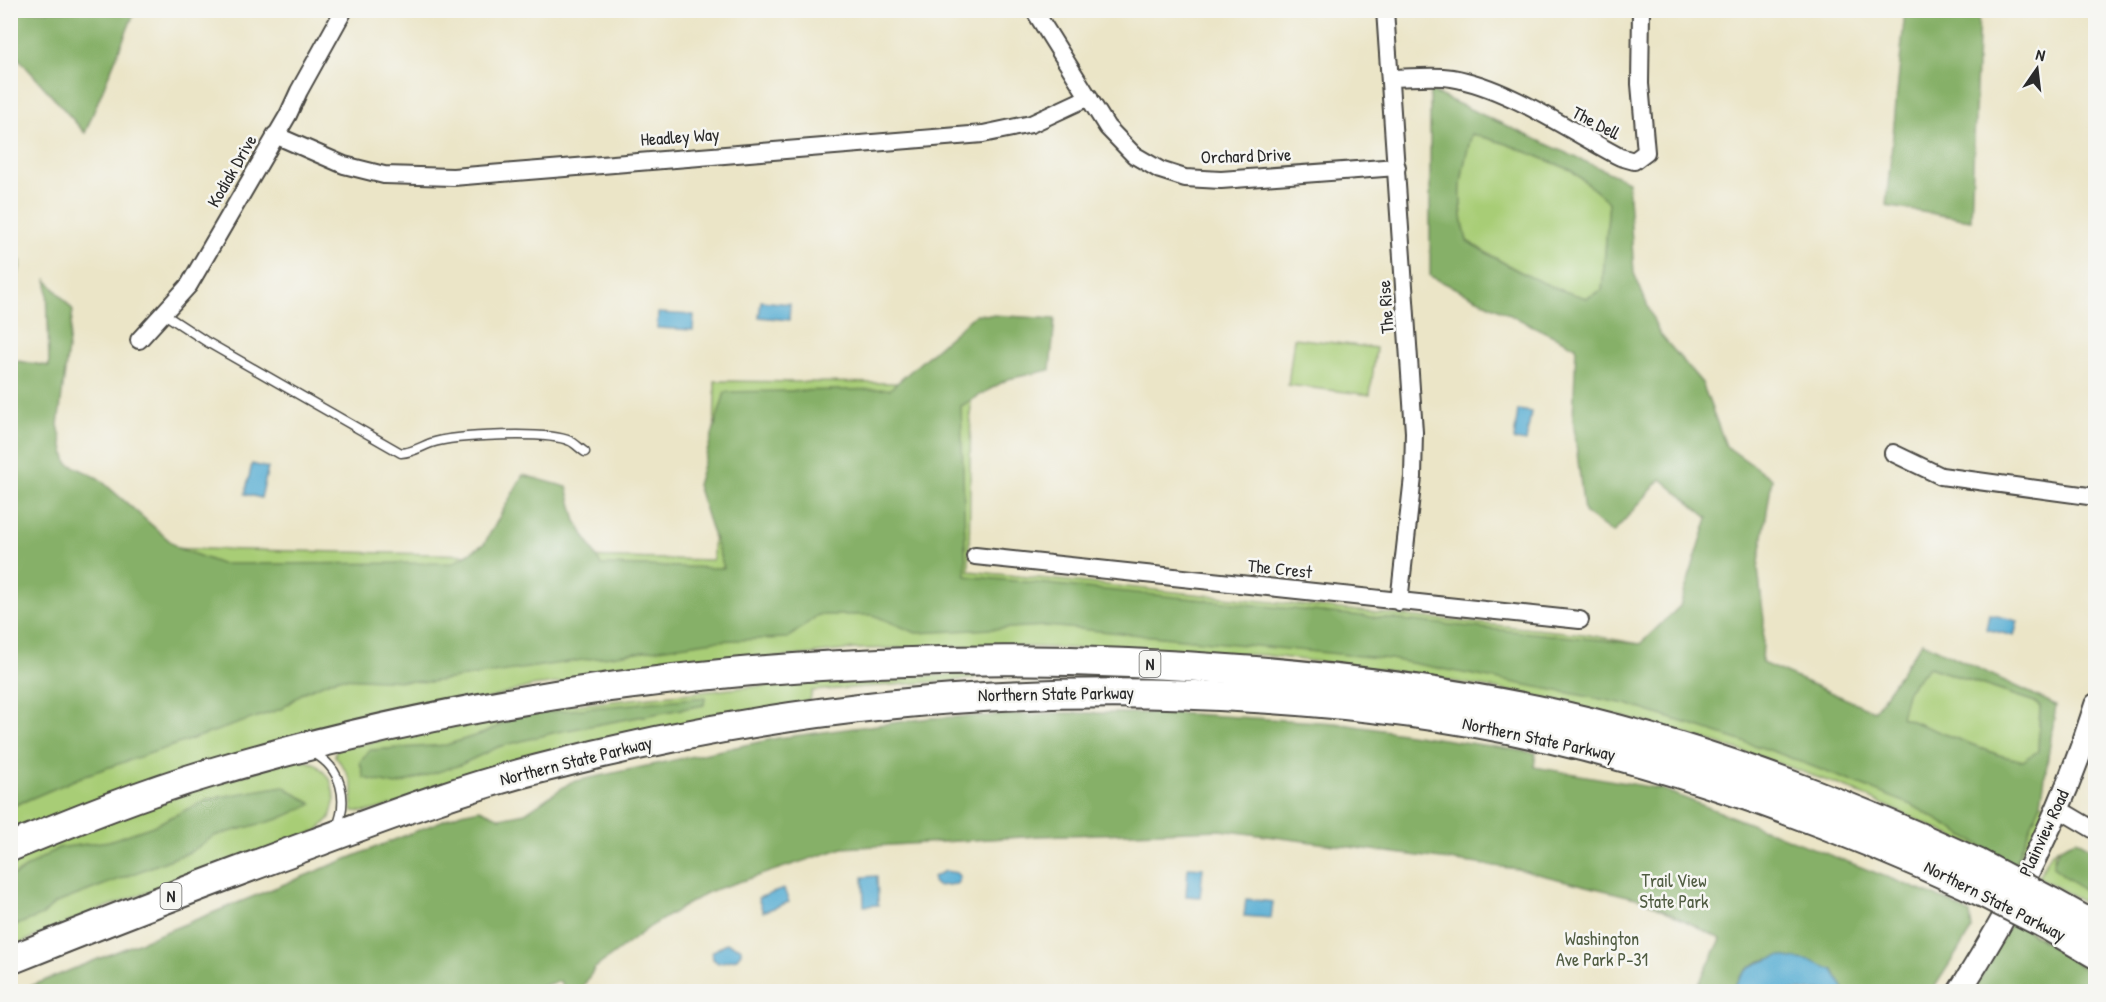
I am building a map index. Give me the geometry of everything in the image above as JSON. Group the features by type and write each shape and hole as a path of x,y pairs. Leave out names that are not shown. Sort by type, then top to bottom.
{"highway":[{"name":"Northern State Parkway","path":"10,847 92,814 208,773 440,716 592,691 729,675 904,662 986,660 1208,667 1341,679 1443,693 1538,710 1644,736 1783,781 1876,818 1974,874 2047,912 2096,927"},
{"name":"Northern State Parkway","path":"10,960 158,901 333,836 426,803 535,769 667,738 775,718 894,702 983,695 1177,693 1325,702 1422,715 1543,736 1643,762 1791,810 1974,874"},
{"name":"Northern State Parkway","path":"2047,912 2096,954"}],"main road":[{"name":"Plainview Road","path":"1959,992 1988,945 2043,841 2078,758 2096,705"}],"street":[{"name":"Kodiak Drive","path":"139,340 189,285 345,10"},
{"name":"Orchard Drive","path":"1034,10 1107,127 1134,154 1160,170 1185,177 1221,180 1397,166"},
{"name":"The Rise","path":"1384,10 1391,78 1414,432 1413,477 1399,602"},
{"name":"The Dell","path":"1391,78 1450,78 1475,83 1519,103 1620,158 1634,161 1646,152 1640,84 1641,10"},
{"name":"Headley Way","path":"275,135 344,165 384,175 453,177 983,134 1031,124 1089,98"},
{"path":"1893,453 1941,476 2096,497"},
{"name":"The Crest","path":"975,556 1580,620"},
{"path":"2056,808 2096,831"}],"lane":[{"path":"164,314 207,342 401,453 415,452 430,443 461,437 544,436 570,441 585,452"},
{"path":"301,749 322,757 341,785 342,810 333,836"}],"green space":[{"path":"10,11 135,11 85,133 11,50"},
{"path":"1905,11 1979,11 1971,220 1886,206"},
{"path":"1430,91 1628,181 1634,273 1659,333 1702,383 1726,446 1772,479 1758,569 1764,620 1762,663 1874,711 1922,642 2056,705 2041,803 2014,865 1912,805 1775,752 1626,704 1390,659 1047,626 916,633 873,615 818,615 788,638 714,641 430,682 337,678 304,692 281,709 86,775 11,807 11,360 49,366 47,280 73,310 58,425 67,463 98,478 178,548 221,564 453,563 484,544 523,475 567,487 576,521 601,565 724,568 697,485 725,392 890,389 976,314 1055,319 1050,370 1008,379 961,406 966,576 1640,644 1680,606 1708,518 1661,479 1613,533 1584,512 1573,418 1576,347 1430,276","holes":["1472,134 1507,144 1571,170 1609,202 1602,290 1587,298 1555,288 1511,267 1467,241 1461,212 1461,187","1929,667 2035,702 2040,707 2038,751 2023,761 1999,755 1901,717 1908,689"]},
{"path":"1472,133 1507,144 1571,170 1609,202 1602,290 1587,298 1555,288 1511,267 1467,241 1461,212 1461,187"},
{"path":"10,258 21,261 11,309"},
{"path":"1294,338 1376,348 1370,395 1288,385"},
{"path":"715,381 971,384 969,571 1583,634 1640,644 2049,806 2015,865 1850,789 1769,760 1661,726 1530,695 1406,673 1264,655 1000,646 855,649 532,686 11,836 11,545 713,560"},
{"path":"1929,667 2035,702 2040,706 2038,751 2023,761 1999,755 1900,717 1908,689"},
{"path":"977,674 973,679 812,691 810,700 366,812 353,811 351,782 335,756 336,749 555,707 809,681"},
{"path":"705,697 704,705 557,732 498,747 460,765 396,785 364,778 360,762 370,750 446,745 484,733 519,715"},
{"name":"Trail View State Park","path":"1055,713 1174,713 1335,723 1536,753 1534,767 1661,789 1948,901 1970,914 1972,929 1932,991 1845,991 1833,970 1789,959 1775,958 1763,960 1752,966 1741,976 1732,991 1695,991 1721,939 1644,900 1517,869 1221,830 1039,836 843,848 708,892 651,926 595,968 580,991 566,991 560,981 520,992 16,992 461,813 480,809 500,818 525,813 571,782 778,738 930,718"},
{"path":"296,758 316,764 330,779 335,799 330,818 317,831 90,913 11,947 11,857 87,825"},
{"path":"283,786 312,804 279,819 214,836 190,852 54,904 43,915 11,927 11,877 58,848 109,841 153,826 208,799"},
{"path":"2076,840 2095,851 2095,899 2053,867 2060,849"},
{"path":"2061,846 2055,852 2053,867 2095,899 2095,908 2038,877 2051,853"},
{"path":"2012,920 2095,977 2095,991 1973,992"},
{"path":"2014,921 2095,972 2095,977"}],"water":[{"path":"761,301 790,304 789,320 759,317"},
{"path":"658,313 694,315 693,330 657,328"},
{"path":"1518,410 1531,412 1526,442 1514,440"},
{"path":"252,464 268,468 261,498 245,494"},
{"path":"1989,614 2018,621 2014,636 1986,629"},
{"path":"1188,867 1203,868 1200,897 1186,896"},
{"path":"945,871 957,873 960,878 957,884 937,886 933,882 933,877"},
{"path":"877,876 878,905 864,906 863,877"},
{"path":"784,889 789,902 763,912 758,898"},
{"path":"1246,899 1273,902 1271,918 1244,916"},
{"path":"726,943 741,948 741,953 736,959 718,963 713,959 712,952"},
{"path":"1780,956 1811,961 1833,970 1845,991 1732,991 1741,976 1751,967"}],"park label":[{"name":"Washington Ave Park P-31","path":"1602,949"}]}
